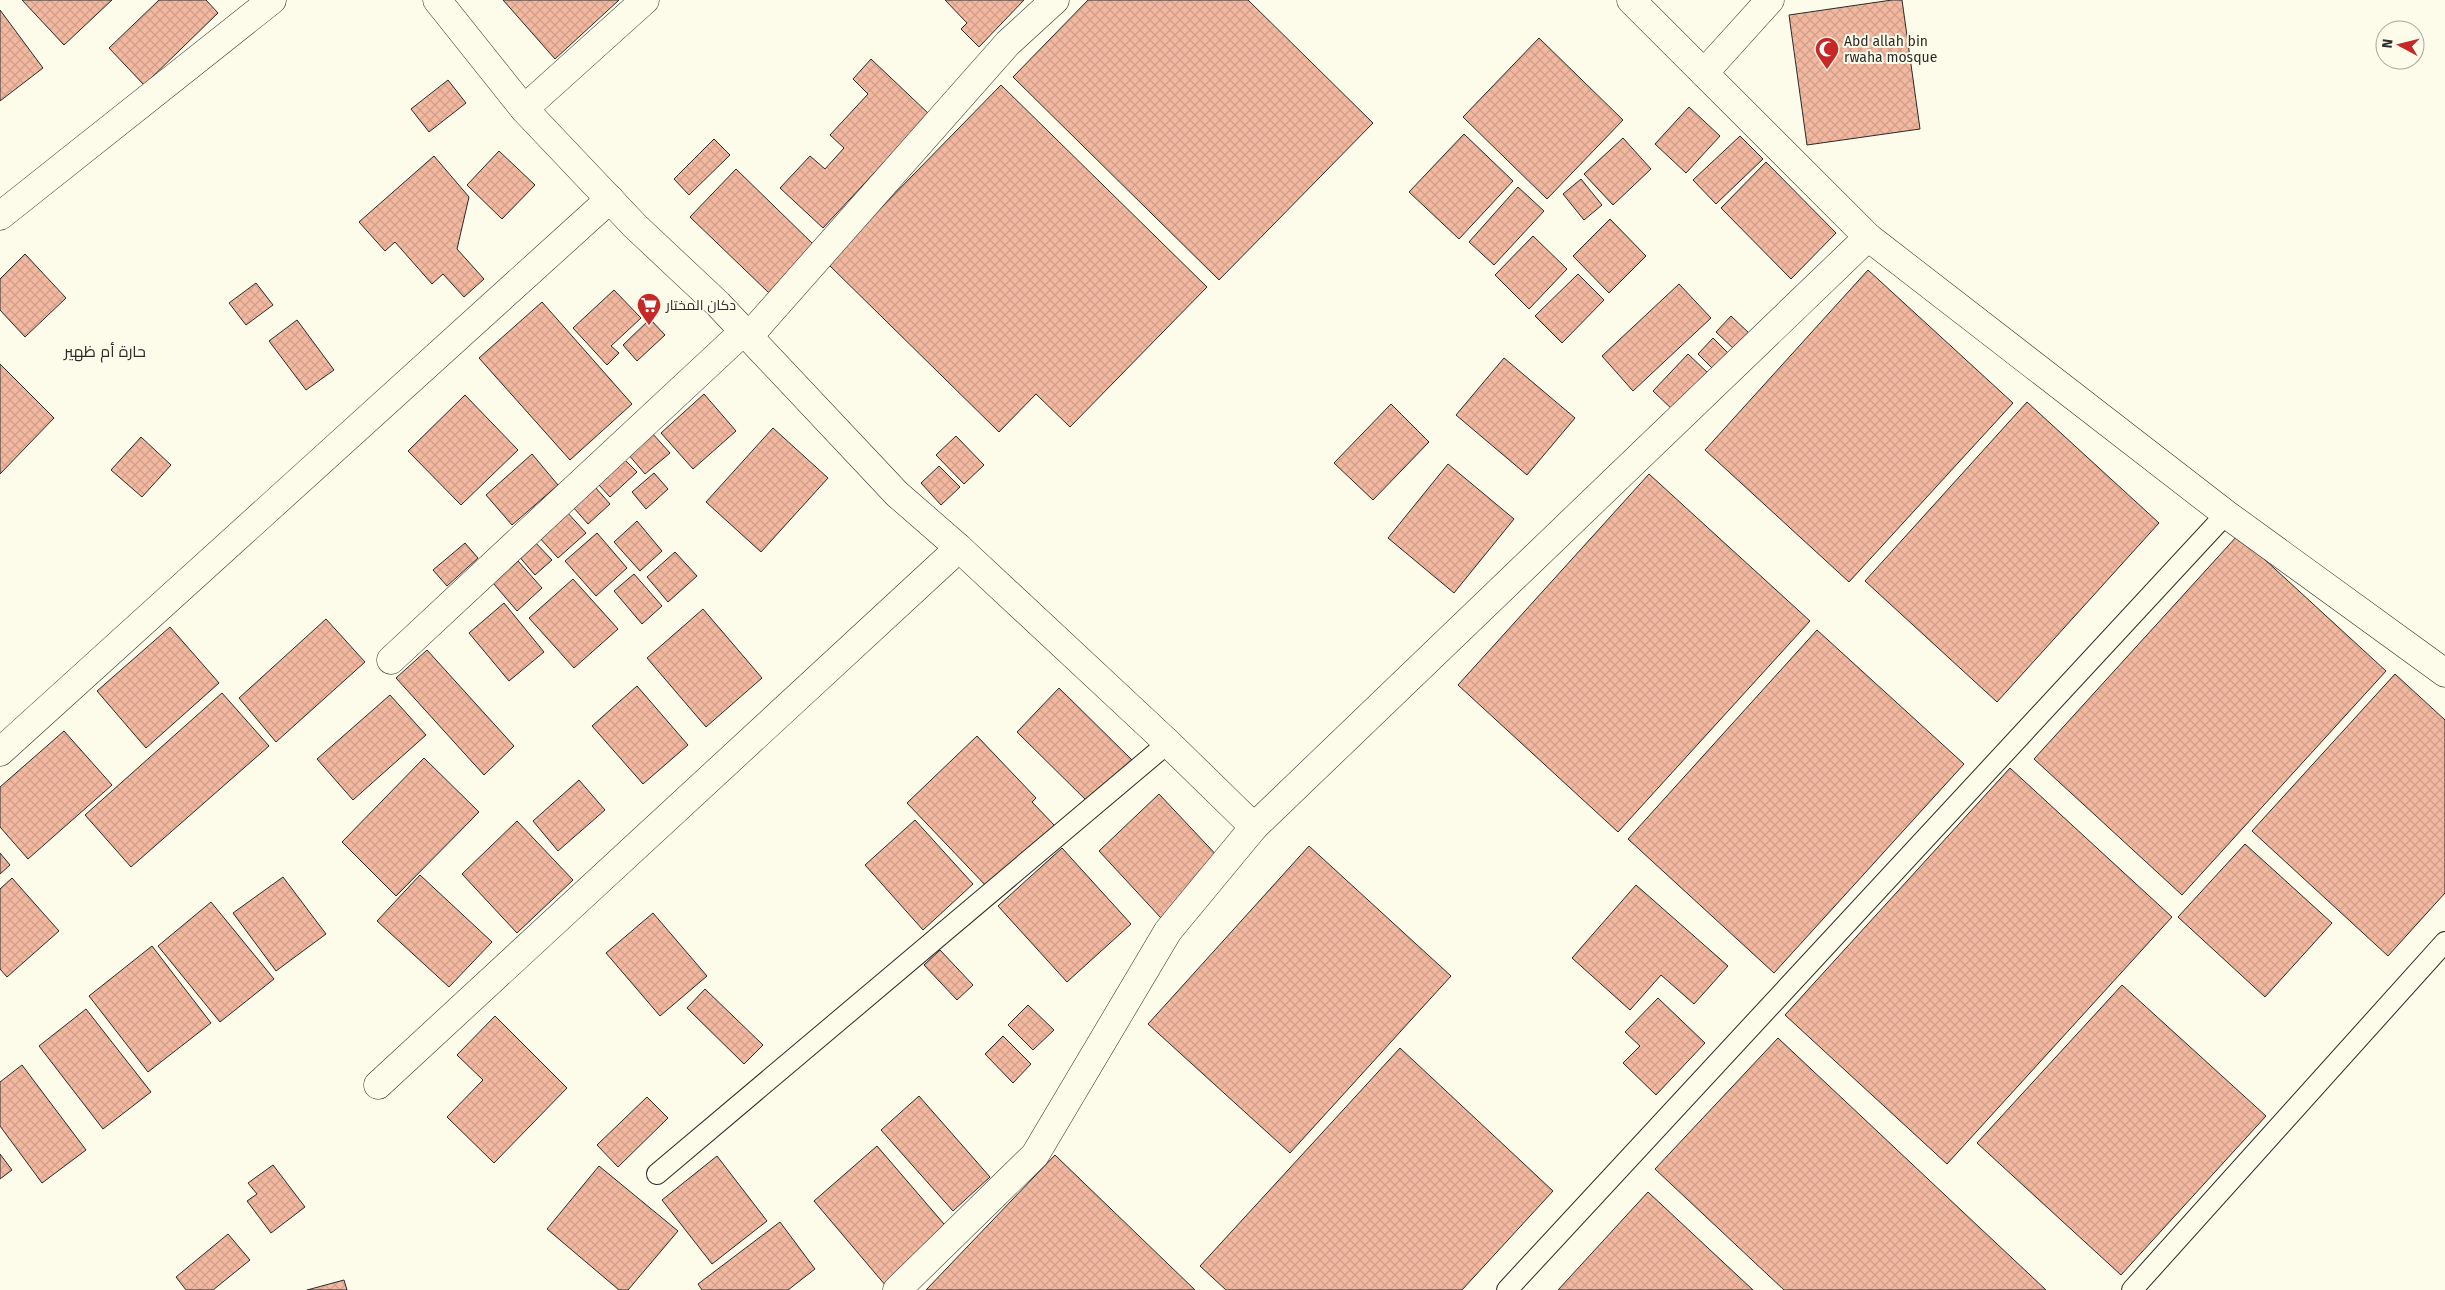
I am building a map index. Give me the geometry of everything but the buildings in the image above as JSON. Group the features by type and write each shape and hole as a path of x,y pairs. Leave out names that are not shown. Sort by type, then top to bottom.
{"street":[{"path":"0,216 272,0"},
{"path":"438,0 524,108 610,199 746,334 897,494 959,548 1168,743 1254,827"},
{"path":"524,108 645,0"},
{"path":"391,660 746,334 1008,43 1055,0"},
{"path":"1631,0 1868,237 2226,514 2445,673"},
{"path":"1704,73 1770,0"},
{"path":"0,752 610,199"},
{"path":"897,1290 1035,1155 1168,931 1254,827 1868,237"},
{"path":"378,1085 959,548"}],"lane":[{"path":"1507,1290 2226,514"},
{"path":"658,1174 1168,743"},
{"path":"2132,1290 2445,942"}],"place":[{"name":"Abd allah bin rwaha mosque","path":"1827,70"},
{"name":"دكان المختار","path":"649,326"}],"district":[{"name":"حارة أم ظهير","path":"105,351"}]}
